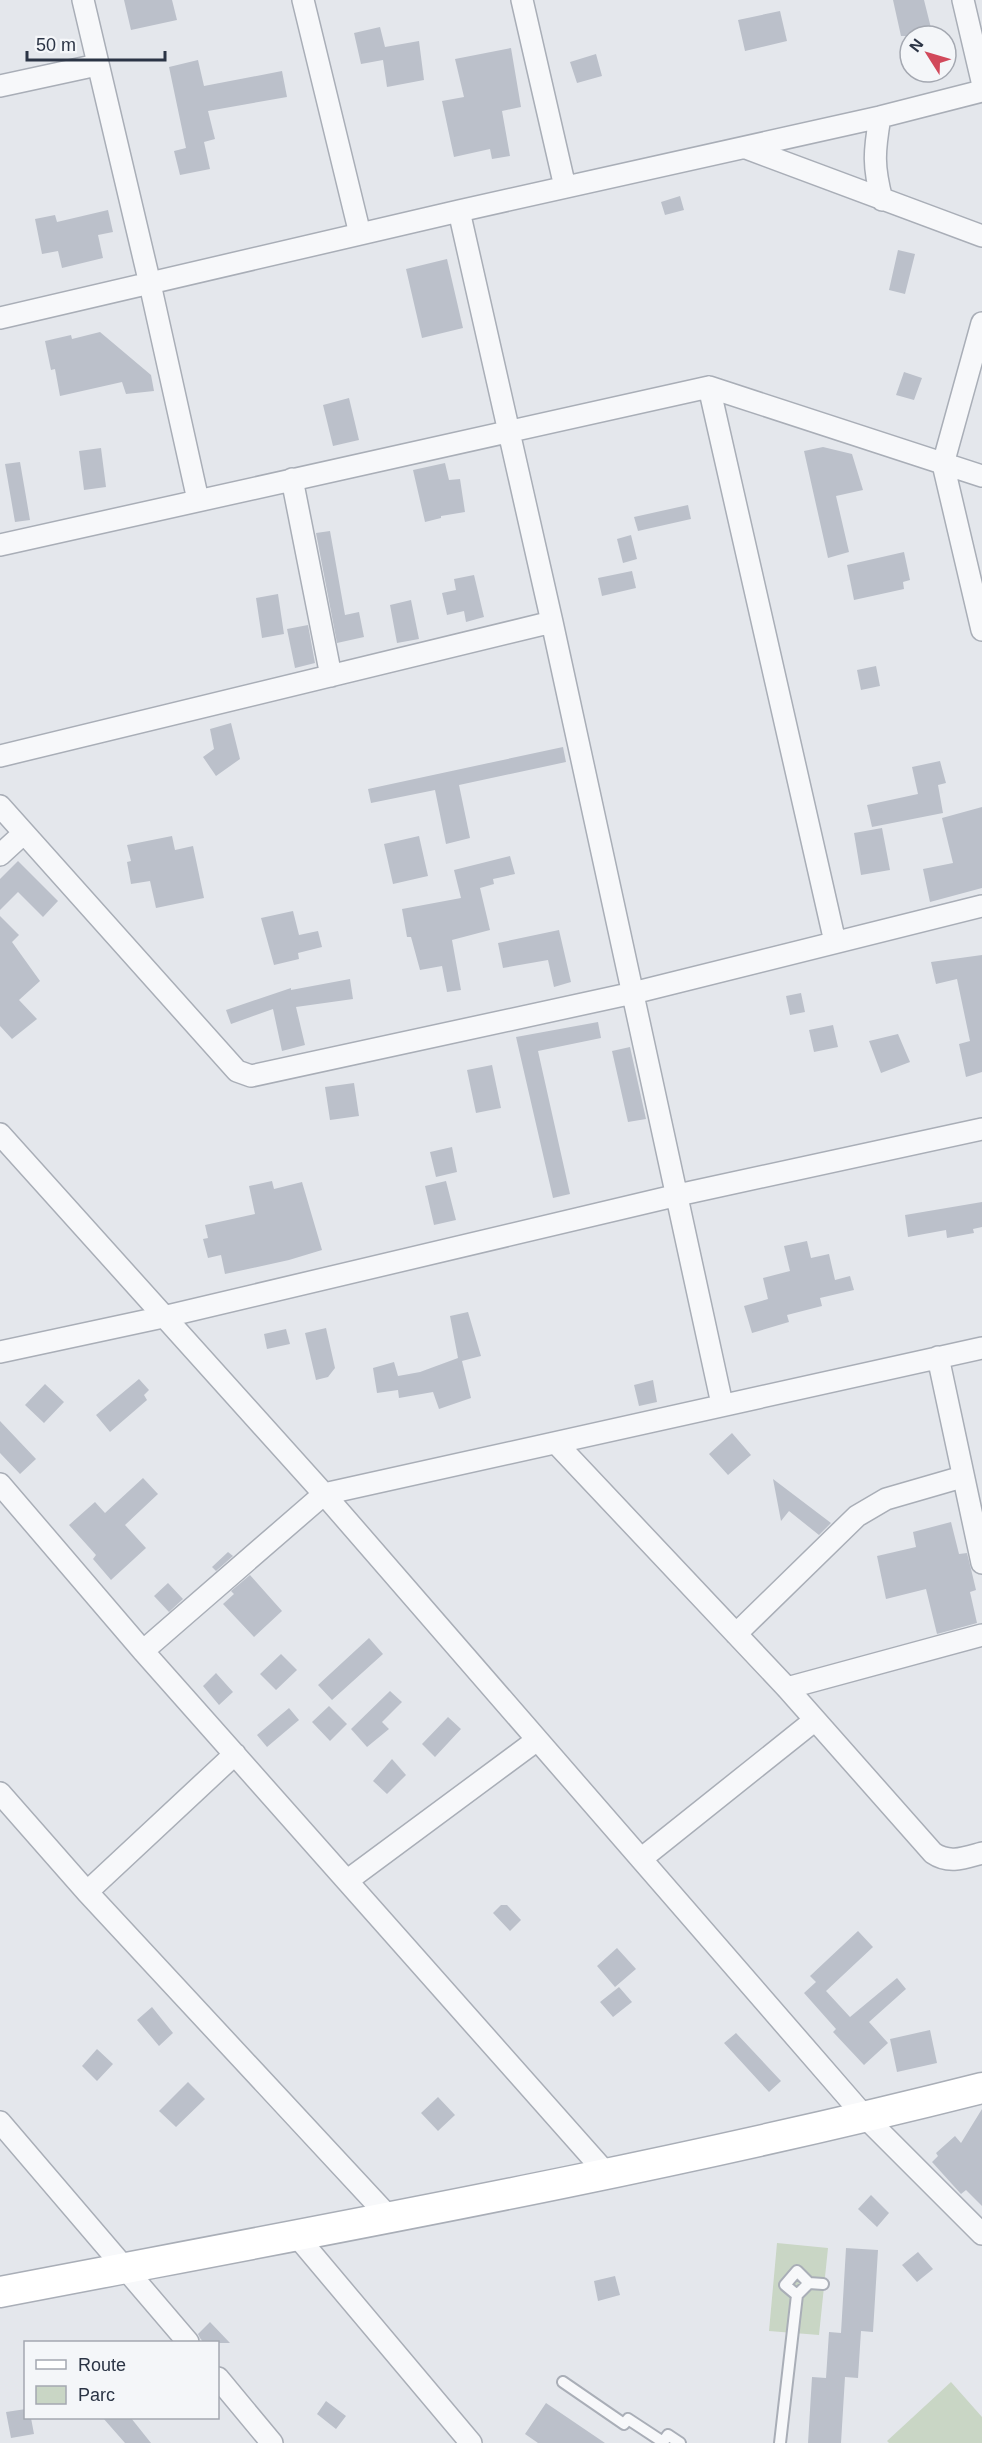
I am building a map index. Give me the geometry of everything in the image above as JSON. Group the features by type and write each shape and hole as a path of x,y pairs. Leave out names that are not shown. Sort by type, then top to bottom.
{"street":[{"path":"83,0 198,500"},
{"path":"303,0 360,234"},
{"path":"522,0 565,186"},
{"path":"963,0 982,81"},
{"path":"0,86 98,65"},
{"path":"0,318 565,186 746,148 982,91"},
{"path":"880,117 874,150 874,168 882,200"},
{"path":"746,148 982,236"},
{"path":"459,211 552,622 722,1404"},
{"path":"982,323 943,464 982,630"},
{"path":"709,387 835,942"},
{"path":"0,545 709,387 982,476"},
{"path":"292,479 331,676"},
{"path":"0,756 552,622"},
{"path":"0,806 237,1071 244,1074 259,1075 633,993 982,906"},
{"path":"0,855 24,833"},
{"path":"0,1352 163,1317 678,1195 982,1129"},
{"path":"0,1134 324,1494 866,2118 982,2234"},
{"path":"143,1651 324,1494 982,1348"},
{"path":"938,1357 982,1563"},
{"path":"556,1443 787,1688 933,1853 944,1860 961,1859 982,1853"},
{"path":"736,1634 857,1516 886,1499 963,1477"},
{"path":"0,1484 143,1651 606,2173"},
{"path":"787,1688 982,1635"},
{"path":"641,1859 815,1720"},
{"path":"348,1880 537,1740"},
{"path":"87,1893 235,1754"},
{"path":"0,1793 87,1893 389,2217"},
{"path":"0,2292 606,2173 866,2118 982,2088"},
{"path":"0,2122 186,2341"},
{"path":"296,2235 471,2443"},
{"path":"219,2379 272,2443"}],"lane":[{"path":"797,2295 785,2285 797,2271 809,2283 823,2284"},
{"path":"780,2443 797,2295 809,2283"},
{"path":"563,2382 624,2424 628,2419 663,2442 668,2435 680,2443"}],"green space":[{"path":"777,2243 828,2248 819,2335 769,2331"},
{"path":"951,2382 982,2417 982,2443 889,2443 887,2441"}],"building":[{"path":"124,0 172,0 177,20 131,30"},
{"path":"893,0 924,0 930,24 898,24"},
{"path":"780,11 787,41 745,51 738,20"},
{"path":"380,27 385,47 419,41 424,80 387,87 383,60 361,64 354,33"},
{"path":"511,48 521,107 502,111 510,156 492,159 490,149 454,157 442,101 464,97 455,59"},
{"path":"596,54 602,76 577,83 570,62"},
{"path":"198,60 204,86 282,71 287,97 208,111 215,139 204,142 210,169 180,175 174,151 186,148 169,67"},
{"path":"680,196 684,210 665,215 661,202"},
{"path":"108,210 113,232 98,235 103,258 62,268 58,251 42,254 35,219 55,215 57,222"},
{"path":"898,250 915,254 905,294 889,290"},
{"path":"447,259 463,328 422,338 406,269"},
{"path":"100,332 151,375 154,391 126,394 122,382 60,396 55,369 51,370 45,341 71,335 72,339"},
{"path":"904,372 922,378 914,400 896,395"},
{"path":"349,398 359,440 333,446 323,405"},
{"path":"823,447 852,454 863,490 836,496 849,552 828,558 804,451"},
{"path":"101,448 106,487 84,490 79,451"},
{"path":"20,462 30,520 15,522 5,464"},
{"path":"445,463 449,480 460,479 465,512 441,516 441,518 425,522 413,470"},
{"path":"688,505 691,519 638,531 634,517"},
{"path":"330,531 345,615 359,612 364,637 337,643 316,533"},
{"path":"631,535 637,559 623,563 617,539"},
{"path":"904,552 910,580 903,582 904,589 854,600 847,565"},
{"path":"632,571 636,588 602,596 598,578"},
{"path":"474,575 484,617 466,622 464,611 447,615 442,593 456,590 454,579"},
{"path":"278,594 284,634 262,638 256,598"},
{"path":"411,600 419,639 397,643 390,605"},
{"path":"308,625 315,663 295,668 287,629"},
{"path":"876,666 880,686 861,690 857,670"},
{"path":"231,723 240,759 216,776 203,757 214,749 210,729"},
{"path":"563,747 566,762 459,785 470,838 446,844 435,790 371,803 368,789"},
{"path":"940,761 946,783 938,785 943,813 872,827 867,805 918,794 912,767"},
{"path":"982,807 982,888 930,902 923,869 953,863 942,818"},
{"path":"882,828 890,870 861,875 854,833"},
{"path":"172,836 175,850 193,846 204,898 156,908 150,881 131,884 127,862 131,861 127,845"},
{"path":"419,836 428,876 393,884 384,844"},
{"path":"510,856 515,874 493,879 494,884 480,888 490,930 452,940 461,990 447,992 442,966 420,970 411,937 407,937 402,909 461,898 454,870"},
{"path":"18,861 58,901 43,917 18,892 0,910 0,879"},
{"path":"293,911 299,935 318,931 322,947 298,953 299,959 274,965 261,918"},
{"path":"0,916 19,935 12,942 40,981 19,1000 37,1019 12,1039 0,1026"},
{"path":"559,930 571,982 554,987 548,960 503,968 498,943"},
{"path":"982,955 982,1072 966,1077 959,1044 970,1041 957,979 936,984 931,962"},
{"path":"350,979 353,999 296,1007 305,1045 282,1051 273,1009 231,1024 226,1010 291,988 291,990"},
{"path":"801,993 805,1012 790,1015 786,996"},
{"path":"598,1022 601,1038 538,1051 570,1194 553,1198 516,1037"},
{"path":"833,1025 838,1047 814,1052 809,1030"},
{"path":"898,1034 910,1062 881,1073 869,1041"},
{"path":"630,1047 646,1119 628,1122 612,1051"},
{"path":"492,1065 501,1108 476,1113 467,1070"},
{"path":"354,1083 359,1116 330,1120 325,1087"},
{"path":"452,1147 457,1172 436,1177 430,1152"},
{"path":"272,1181 274,1189 302,1182 322,1250 225,1274 221,1255 208,1258 203,1239 208,1238 205,1225 255,1214 249,1186"},
{"path":"446,1181 456,1220 434,1225 425,1186"},
{"path":"982,1202 982,1227 973,1229 974,1233 947,1238 946,1230 908,1237 905,1215"},
{"path":"807,1241 811,1258 829,1254 835,1280 850,1276 854,1290 820,1298 822,1306 787,1315 789,1322 752,1333 744,1306 768,1299 763,1278 790,1271 784,1246"},
{"path":"468,1312 481,1356 462,1361 471,1398 439,1409 433,1392 399,1398 398,1390 377,1393 373,1368 394,1362 398,1376 420,1372 458,1358 450,1316"},
{"path":"326,1328 335,1368 328,1377 316,1380 305,1333"},
{"path":"286,1329 290,1344 267,1349 264,1334"},
{"path":"139,1379 149,1390 144,1395 147,1400 110,1432 96,1415"},
{"path":"653,1380 657,1402 639,1406 634,1385"},
{"path":"45,1384 64,1402 44,1423 25,1405"},
{"path":"0,1421 36,1459 20,1474 0,1453"},
{"path":"732,1433 751,1455 728,1475 709,1454"},
{"path":"143,1478 158,1494 125,1525 146,1548 111,1580 93,1559 96,1555 69,1525 95,1502 105,1513"},
{"path":"773,1479 831,1523 819,1535 789,1511 781,1521"},
{"path":"951,1522 959,1554 967,1553 976,1590 970,1592 977,1623 937,1634 926,1589 886,1599 877,1556 916,1547 913,1532"},
{"path":"228,1552 233,1556 216,1571 212,1567"},
{"path":"250,1575 282,1611 254,1637 223,1604 234,1594 231,1591"},
{"path":"168,1583 183,1599 169,1612 154,1596"},
{"path":"369,1638 383,1654 332,1700 318,1685"},
{"path":"281,1654 297,1670 276,1690 260,1674"},
{"path":"216,1673 233,1692 219,1705 203,1686"},
{"path":"390,1691 402,1702 382,1722 389,1729 367,1747 351,1729"},
{"path":"329,1706 347,1724 330,1741 312,1722"},
{"path":"289,1708 299,1720 267,1747 257,1735"},
{"path":"448,1717 461,1729 435,1757 422,1744"},
{"path":"392,1759 406,1775 387,1794 373,1781"},
{"path":"501,1905 507,1905 521,1920 510,1931 493,1913"},
{"path":"858,1931 873,1947 826,1991 850,2017 897,1978 906,1989 869,2022 888,2043 864,2065 833,2032 836,2029 804,1993 816,1982 810,1976"},
{"path":"617,1948 636,1969 615,1987 597,1966"},
{"path":"619,1987 632,2002 613,2017 600,2002"},
{"path":"152,2007 173,2033 159,2046 137,2020"},
{"path":"930,2030 937,2063 897,2072 890,2039"},
{"path":"736,2033 781,2081 769,2092 724,2043"},
{"path":"97,2049 113,2064 97,2081 82,2066"},
{"path":"188,2082 205,2099 176,2127 159,2111"},
{"path":"438,2097 455,2115 438,2131 421,2113"},
{"path":"982,2109 982,2206 966,2190 961,2194 932,2162 938,2156 936,2153 955,2136 961,2143"},
{"path":"871,2195 889,2213 877,2227 858,2209"},
{"path":"846,2248 878,2250 873,2332 861,2331 858,2378 845,2377 841,2443 808,2443 812,2377 826,2378 829,2332 841,2333"},
{"path":"918,2252 933,2269 917,2282 902,2265"},
{"path":"615,2276 620,2295 598,2301 594,2281"},
{"path":"210,2322 230,2343 202,2341 198,2334"},
{"path":"326,2401 346,2416 336,2429 317,2414"},
{"path":"546,2403 605,2443 538,2443 525,2434"},
{"path":"24,2409 24,2419 31,2419 34,2434 11,2438 6,2412"},
{"path":"104,2419 132,2419 151,2443 125,2443"}]}
